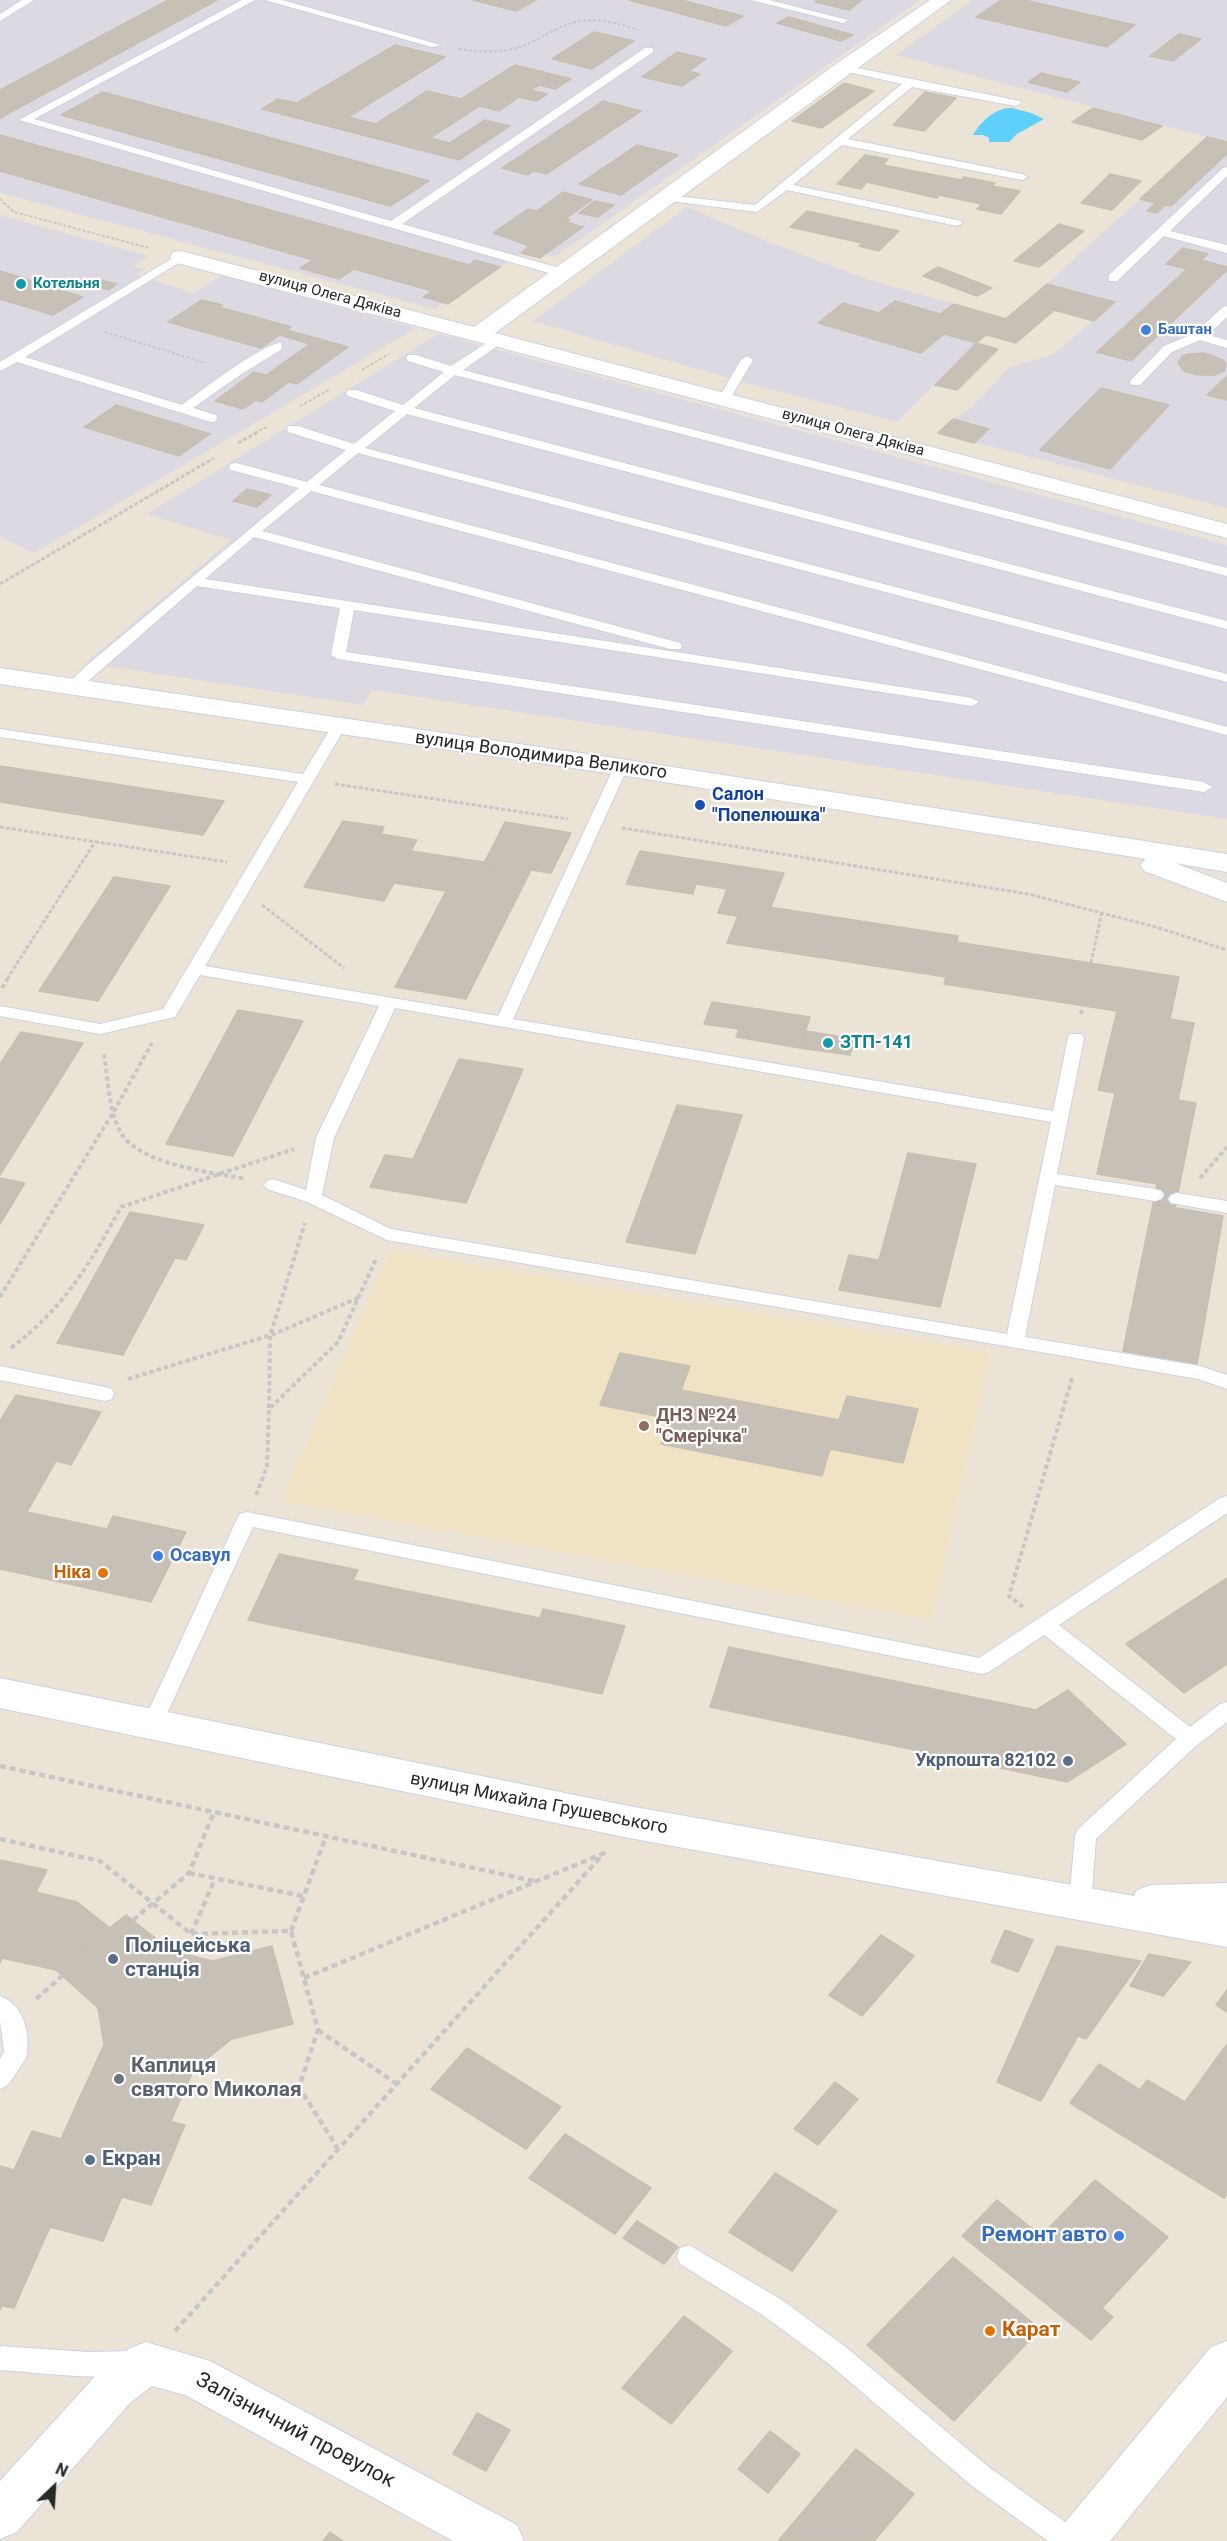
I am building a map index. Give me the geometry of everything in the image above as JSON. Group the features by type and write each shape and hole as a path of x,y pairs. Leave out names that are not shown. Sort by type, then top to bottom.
{"street":[{"path":"489,337 563,273 843,68 942,0"},
{"name":"вулиця Олега Дяківа","path":"181,257 1227,531"},
{"name":"вулиця Володимира Великого","path":"0,676 621,767 1082,838 1227,863"},
{"name":"вулиця Володимира Великого","path":"1082,838 1227,893"},
{"name":"вулиця Михайла Грушевського","path":"0,1693 629,1822 1227,1930"},
{"name":"вулиця Михайла Грушевського","path":"1080,1904 1227,1900"},
{"path":"0,2516 114,2388 146,2362"},
{"name":"Залізничний провулок","path":"146,2362 194,2376 500,2541"},
{"path":"1080,2541 1227,2362"}],"lane":[{"path":"2,14 29,0"},
{"path":"250,0 24,120 563,273"},
{"path":"270,0 436,45"},
{"path":"756,0 843,20"},
{"path":"394,224 649,50"},
{"path":"843,68 1016,103"},
{"path":"666,198 757,209 909,83"},
{"path":"839,141 1022,177"},
{"path":"1113,278 1227,170"},
{"path":"784,186 957,223"},
{"path":"1162,232 1227,249"},
{"path":"0,367 181,257"},
{"path":"1136,382 1168,349 1199,336 1227,310"},
{"path":"1199,336 1227,344"},
{"path":"74,687 91,669 252,532 453,371 489,337"},
{"path":"183,410 236,372 278,346"},
{"path":"16,358 211,418"},
{"path":"412,358 453,371 1227,572"},
{"path":"724,399 747,360"},
{"path":"352,393 405,410 1227,625"},
{"path":"293,429 356,449 1227,678"},
{"path":"236,467 1227,731"},
{"path":"252,532 764,669"},
{"path":"194,581 972,702"},
{"path":"348,605 338,655 1204,787"},
{"path":"0,1011 100,1029 169,1013 339,726"},
{"path":"0,734 307,779"},
{"path":"503,1022 621,767"},
{"path":"195,969 1060,1118"},
{"path":"313,1198 325,1138 389,1003"},
{"path":"1015,1341 1076,1038"},
{"path":"1048,1178 1155,1195"},
{"path":"273,1185 313,1198 387,1234 1200,1373 1227,1382"},
{"path":"1180,1200 1227,1207"},
{"path":"0,1373 105,1394"},
{"path":"152,1725 247,1519 982,1666 1227,1503"},
{"path":"1045,1625 1190,1739"},
{"path":"1080,1904 1086,1835 1190,1739 1227,1710"},
{"path":"0,2079 16,2053 7,2012"},
{"path":"689,2256 773,2308 838,2356 981,2477 1070,2541"},
{"path":"0,2358 88,2364 146,2362"}],"path":[{"path":"436,45 470,51 502,52 535,42 568,24 596,20 627,26 650,34 655,39 656,45 649,50"},
{"path":"0,199 14,212 181,257"},
{"path":"74,323 236,372"},
{"path":"307,779 970,883 1102,911 1227,950"},
{"path":"0,827 255,867"},
{"path":"0,991 95,842"},
{"path":"242,890 389,1003"},
{"path":"1091,963 1102,911"},
{"path":"0,1297 114,1111 169,1013"},
{"path":"100,1029 120,1133 135,1148 158,1159 273,1185"},
{"path":"8,1350 54,1312 77,1285 121,1207 325,1138"},
{"path":"1180,1200 1227,1147"},
{"path":"247,1519 267,1467 270,1336 313,1198"},
{"path":"269,1409 338,1342 387,1234"},
{"path":"105,1394 128,1379 270,1336 317,1319 358,1297"},
{"path":"1045,1625 1009,1596 1080,1352"},
{"path":"0,1766 534,1881"},
{"path":"133,1920 189,1873 214,1812"},
{"path":"326,1836 291,1932 318,2030 299,2086 338,2150"},
{"path":"0,1839 100,1861 191,1934 291,1932"},
{"path":"146,2362 605,1852 304,1978"},
{"path":"189,1873 303,1896"},
{"path":"191,1934 215,1879"},
{"path":"7,2012 62,1976"},
{"path":"318,2030 397,2084"}],"shaded area":[{"path":"0,0 920,0 555,257 544,254 540,258 521,253 448,304 443,303 434,309 0,193"},
{"path":"973,0 1227,0 1227,508 938,433 953,419 970,409 1009,367 1054,354 1114,303 1047,284 1207,137 896,55"},
{"path":"687,207 769,242 869,280 1006,319 976,343 897,422 735,380 533,321"},
{"path":"0,215 149,256 134,266 145,269 136,275 194,293 222,275 416,328 34,553 0,537"},
{"path":"438,334 1227,545 1227,819 372,690 362,705 86,663 231,540 147,514"},
{"name":"ДНЗ №24 \"Смерічка\"","path":"390,1251 991,1352 932,1620 281,1501"}],"water":[{"path":"1012,108 1044,119 1017,134 1009,142 989,142 989,138 983,135 973,135 989,116 1000,110"}],"building":[{"path":"168,0 217,0 0,118 0,90"},
{"path":"473,0 536,0 516,11"},
{"path":"629,0 681,0 743,16 726,26"},
{"path":"818,0 862,0 849,10 815,2"},
{"path":"1001,0 1024,0 1135,25 1107,47 976,17"},
{"path":"789,17 853,35 841,41 777,23"},
{"path":"594,32 634,41 592,69 552,59"},
{"path":"1179,34 1201,39 1173,61 1150,56"},
{"path":"395,45 445,57 348,117 376,124 427,91 461,99 515,65 571,79 555,89 539,85 530,90 547,94 536,101 519,97 499,111 479,106 430,138 450,143 485,120 510,126 459,160 262,109 278,99 297,103"},
{"path":"677,52 706,59 689,71 700,74 682,86 642,77"},
{"path":"1041,73 1080,82 1067,92 1028,82"},
{"path":"844,83 874,91 822,128 792,121"},
{"path":"103,92 429,181 390,206 61,115"},
{"path":"925,92 956,98 924,131 893,125"},
{"path":"603,101 641,111 546,174 534,171 528,175 502,168"},
{"path":"1093,108 1162,126 1142,140 1072,122"},
{"path":"0,135 469,265 475,260 500,267 448,304 423,297 432,291 354,269 339,279 300,268 313,260 0,171"},
{"path":"1207,137 1227,142 1227,154 1171,206 1165,205 1157,213 1147,211 1156,203 1140,199"},
{"path":"637,145 678,155 621,195 579,184"},
{"path":"865,155 888,159 883,165 961,180 964,177 995,183 992,186 1020,191 1001,214 977,209 982,204 939,195 937,198 867,182 861,189 837,184"},
{"path":"1110,174 1141,181 1112,210 1081,203"},
{"path":"563,192 592,200 565,219 537,211"},
{"path":"595,201 614,205 598,217 579,213"},
{"path":"528,209 570,220 566,222 583,227 540,258 521,253 530,246 493,233"},
{"path":"807,211 899,231 879,251 859,246 862,243 790,227"},
{"path":"1059,224 1084,231 1039,267 1014,261"},
{"path":"1183,248 1208,254 1201,260 1227,267 1227,270 1131,361 1097,352 1187,269 1166,264"},
{"path":"938,267 992,288 977,296 923,276"},
{"name":"Котельня","path":"0,271 83,297 53,315 0,299"},
{"path":"101,280 117,284 109,290 93,285"},
{"path":"1047,284 1076,292 1031,330 1002,322"},
{"path":"1076,292 1115,302 1094,321 1054,310"},
{"path":"202,300 291,327 261,348 168,322"},
{"path":"895,301 940,314 954,304 1006,319 976,343 944,334 921,353 818,323 843,303 879,313"},
{"path":"1002,322 1031,330 1016,343 987,335"},
{"path":"287,330 348,347 297,384 289,382 262,402 256,400 243,409 215,401 254,372 266,375 310,344 280,335"},
{"path":"976,343 998,349 979,368 957,363"},
{"path":"1204,353 1223,360 1226,364 1224,371 1214,375 1198,375 1184,371 1178,363 1182,356"},
{"path":"957,363 979,368 957,390 935,385"},
{"path":"1227,376 1227,400 1207,395"},
{"path":"1101,388 1169,405 1110,469 1040,450"},
{"path":"116,405 210,434 179,456 84,427"},
{"path":"953,419 989,429 974,443 938,433"},
{"path":"247,489 271,495 257,507 233,501"},
{"path":"0,766 224,801 203,835 0,802"},
{"path":"343,821 384,827 381,834 417,840 411,851 496,864 485,886 452,880 446,891 394,883 384,901 304,887"},
{"path":"505,822 571,833 551,873 531,870 466,999 395,987 452,880 485,886 496,864 484,863"},
{"path":"640,851 784,873 771,907 743,903 737,916 718,913 727,889 696,884 693,894 626,884"},
{"path":"114,877 170,886 98,1001 39,991"},
{"path":"743,903 958,936 957,942 1179,977 1170,1019 1194,1023 1178,1100 1196,1103 1175,1208 1153,1204 1157,1184 1097,1174 1115,1093 1098,1090 1117,1011 944,984 946,977 727,943"},
{"path":"712,1002 810,1017 800,1048 736,1037 739,1029 704,1024"},
{"path":"238,1010 303,1021 233,1156 166,1144"},
{"name":"ЗТП-141","path":"806,1031 855,1039 850,1055 800,1048"},
{"path":"21,1032 83,1043 0,1175 0,1064"},
{"path":"459,1059 523,1069 466,1203 370,1187 385,1155 413,1159"},
{"path":"677,1105 742,1115 695,1254 626,1242"},
{"path":"908,1153 976,1164 940,1307 839,1290 849,1255 879,1260"},
{"path":"0,1178 25,1183 0,1224"},
{"path":"1153,1204 1223,1216 1197,1364 1123,1351"},
{"path":"130,1212 204,1225 186,1260 175,1258 123,1355 57,1343"},
{"path":"620,1353 690,1366 681,1390 839,1420 847,1396 918,1409 903,1463 830,1449 822,1476 661,1444 671,1419 600,1405"},
{"path":"16,1395 101,1412 71,1465 56,1461 27,1512 107,1529 113,1516 186,1532 151,1602 0,1569 0,1421"},
{"path":"279,1554 358,1570 353,1580 540,1618 543,1609 625,1626 602,1694 248,1620"},
{"path":"1227,1578 1227,1664 1184,1693 1126,1644"},
{"path":"729,1647 1036,1710 1068,1690 1126,1744 1067,1782 710,1707"},
{"path":"0,1860 47,1870 36,1892 77,1902 110,1928 56,1970 2,1958 0,1963"},
{"path":"126,1915 172,1951 213,1961 272,1946 293,2024 232,2039 194,2069 171,2121 79,2099 104,2045 98,2008 56,1970"},
{"path":"1005,1930 1033,1940 1018,1972 991,1962"},
{"path":"881,1935 914,1956 862,2016 829,1995"},
{"path":"1057,1946 1141,1961 1086,2039 1078,2036 1041,2101 997,2082"},
{"path":"1149,1954 1191,1962 1163,1996 1130,1986"},
{"path":"1227,1990 1227,2012 1216,2005"},
{"path":"1227,2044 1227,2194 1224,2198 1070,2103 1099,2064 1140,2090 1147,2080 1185,2102"},
{"path":"467,2048 561,2107 526,2149 431,2089"},
{"path":"835,2082 858,2099 818,2145 794,2129"},
{"path":"79,2099 185,2125 151,2205 122,2197 103,2241 50,2227 14,2308 2,2306 0,2310 0,2166 14,2170 32,2131 61,2139"},
{"path":"565,2134 651,2188 615,2234 529,2178"},
{"path":"775,2173 837,2211 792,2271 729,2232"},
{"path":"1095,2180 1168,2237 1102,2308 1113,2317 1091,2340 962,2236 997,2200 1041,2236"},
{"path":"637,2221 678,2247 664,2264 623,2238"},
{"path":"953,2257 1040,2329 954,2421 867,2345"},
{"path":"684,2316 732,2351 671,2424 622,2388"},
{"path":"477,2413 510,2430 486,2471 453,2454"},
{"path":"770,2431 800,2454 768,2493 738,2469"},
{"path":"856,2449 914,2494 874,2541 778,2541"},
{"path":"330,2532 343,2541 323,2541"}],"place":[{"name":"Котельня","path":"21,284"},
{"name":"Баштан","path":"1146,330"},
{"name":"Салон \"Попелюшка\"","path":"700,805"},
{"name":"ЗТП-141","path":"828,1043"},
{"name":"ДНЗ №24 \"Смерічка\"","path":"644,1426"},
{"name":"Осавул","path":"158,1556"},
{"name":"Ніка","path":"103,1573"},
{"name":"Укрпошта 82102","path":"1068,1761"},
{"name":"Поліцейська станція","path":"113,1959"},
{"name":"Каплиця святого Миколая","path":"119,2079"},
{"name":"Екран","path":"90,2160"},
{"name":"Ремонт авто","path":"1119,2236"},
{"name":"Карат","path":"990,2331"}]}
